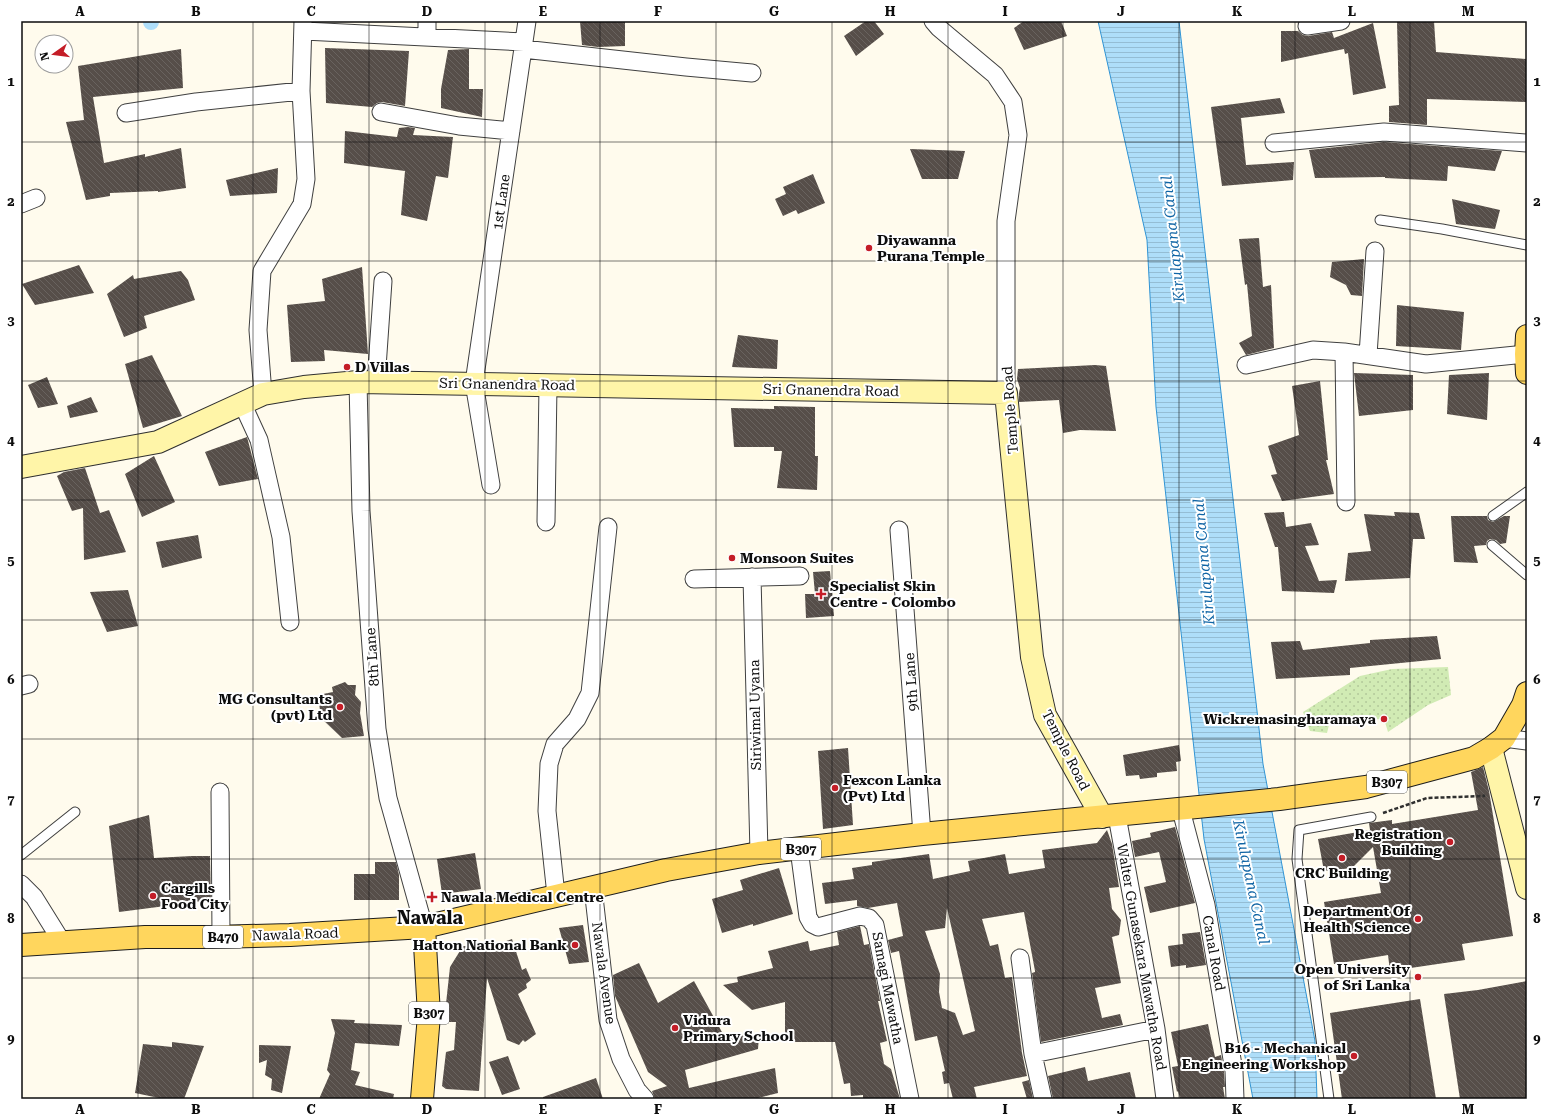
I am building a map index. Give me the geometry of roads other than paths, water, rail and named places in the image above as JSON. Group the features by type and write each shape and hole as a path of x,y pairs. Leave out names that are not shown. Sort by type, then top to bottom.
{"main road":[{"name":"B307","path":"422,1099 429,1015 424,927 666,870 759,853 922,834 1182,810 1366,787 1474,758 1497,743 1523,706 1527,693"},
{"name":"Nawala Road","path":"21,945 145,937 220,937 424,927"}],"street":[{"name":"1st Lane","path":"491,485 474,383 527,21"},
{"name":"Temple Road","path":"933,21 939,28 995,75 1013,102 1018,135 1006,221 1006,393 1034,664 1045,715 1110,817"},
{"path":"1307,26 1341,21"},
{"path":"262,394 258,330 262,271 302,204 306,179 301,91 303,26 427,29 524,46 686,67 752,73"},
{"path":"126,113 196,102 301,91"},
{"path":"381,112 458,126 511,131"},
{"path":"1274,143 1384,132 1527,143"},
{"path":"1368,356 1375,251"},
{"name":"8th Lane","path":"383,281 367,382 361,511 377,730 388,798 424,927"},
{"path":"1246,365 1313,350 1344,352 1426,364 1527,354"},
{"path":"1344,352 1346,502"},
{"name":"Sri Gnanendra Road","path":"21,467 158,442 262,394 304,387 367,382 1006,393"},
{"path":"546,522 548,385"},
{"path":"242,403 259,440 282,538 290,622"},
{"path":"556,895 547,811 549,764 555,744 577,719 590,693 608,527"},
{"name":"9th Lane","path":"899,530 922,834"},
{"path":"694,579 800,576"},
{"name":"Siriwimal Uyana","path":"752,577 759,853"},
{"path":"1527,741 1497,743 1527,888"},
{"path":"220,792 220,937"},
{"name":"Canal Road","path":"1182,810 1206,905 1234,1071 1235,1099"},
{"name":"Walter Gunasekara Mawatha Road","path":"1110,817 1156,1029 1165,1099"},
{"name":"Samagi Mawatha","path":"799,849 808,917 812,924 818,926 860,916 869,918 875,925 910,1099"},
{"path":"21,884 34,897 62,942"},
{"name":"Nawala Avenue","path":"593,888 608,1020 621,1059 637,1090 645,1099"},
{"path":"1020,958 1033,1054 1043,1099"},
{"path":"1033,1054 1156,1029"}],"lane":[{"path":"1380,220 1442,229 1527,245"},
{"path":"1493,516 1527,492"},
{"path":"1492,544 1527,575"},
{"path":"21,855 75,812"},
{"path":"1329,1099 1297,859 1299,830 1371,817"}],"water":[{"name":"Kirulapana Canal","path":"1098,21 1179,21 1263,764 1315,1041 1317,1099 1253,1099 1204,839 1156,407 1147,240"}],"place":[{"name":"Diyawanna Purana Temple","path":"869,248"},
{"name":"D Villas","path":"347,367"},
{"name":"Monsoon Suites","path":"732,558"},
{"name":"Specialist Skin Centre - Colombo","path":"821,594"},
{"name":"MG Consultants (pvt) Ltd","path":"340,707"},
{"name":"Wickremasingharamaya","path":"1384,719"},
{"name":"Fexcon Lanka (Pvt) Ltd","path":"835,788"},
{"name":"Registration Building","path":"1450,842"},
{"name":"CRC Building","path":"1342,858"},
{"name":"Cargills Food City","path":"153,896"},
{"name":"Nawala Medical Centre","path":"432,897"},
{"name":"Department Of Health Science","path":"1418,919"},
{"name":"Hatton National Bank","path":"575,945"},
{"name":"Open University of Sri Lanka","path":"1418,977"},
{"name":"Vidura Primary School","path":"675,1028"},
{"name":"B16 - Mechanical Engineering Workshop","path":"1354,1056"}],"district":[{"name":"Nawala","path":"430,918"}]}
